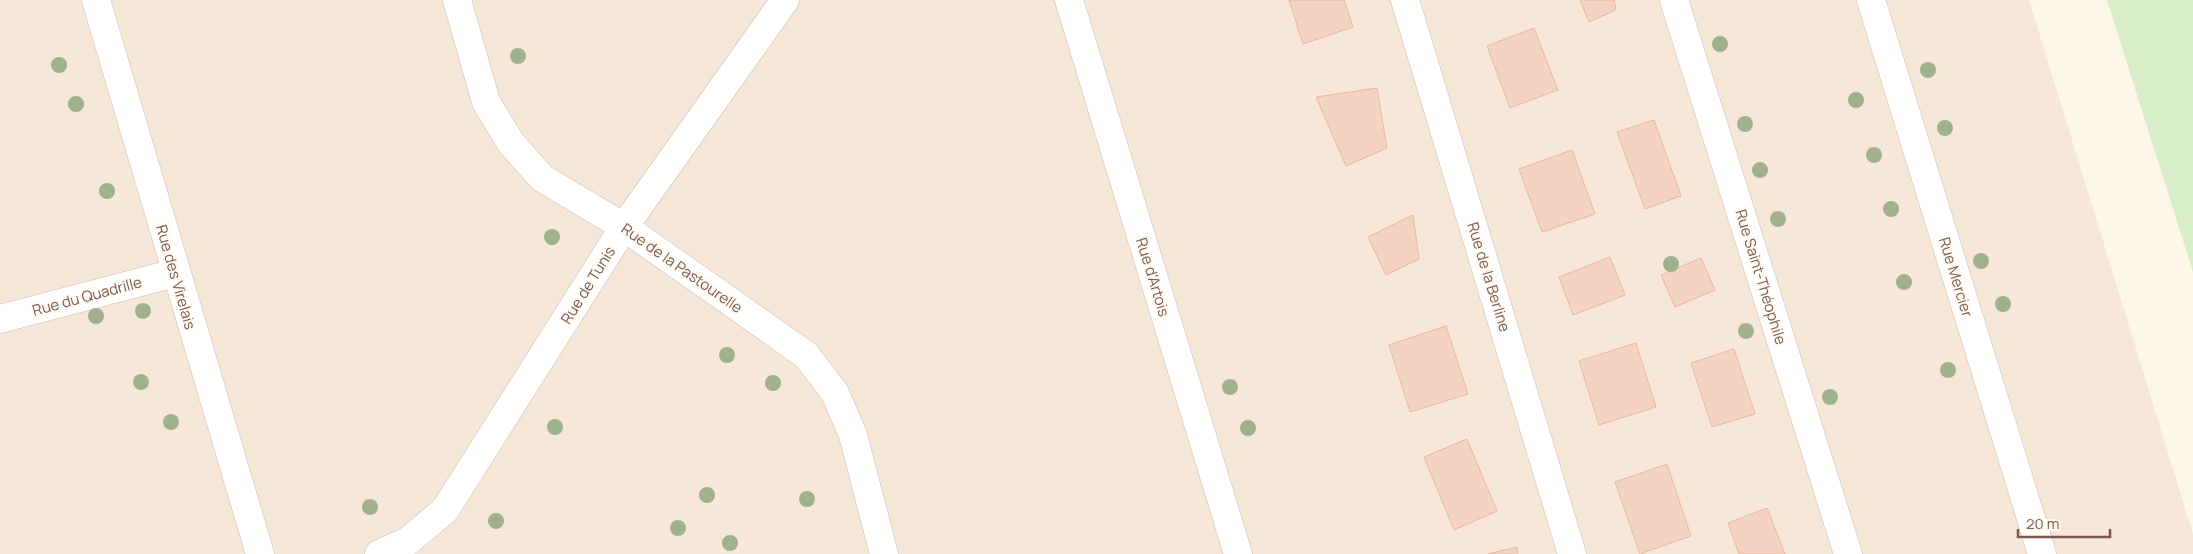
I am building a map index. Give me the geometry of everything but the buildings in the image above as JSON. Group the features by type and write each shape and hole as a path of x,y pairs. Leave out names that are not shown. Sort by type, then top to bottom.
{"street":[{"name":"Rue des Virelais","path":"96,0 175,273 260,554"},
{"name":"Rue de la Pastourelle","path":"457,0 486,102 511,143 542,178 624,227 806,356 835,393 853,435 884,554"},
{"name":"Rue de Tunis","path":"380,554 408,541 445,510 624,227 785,0"},
{"name":"Rue d'Artois","path":"1069,0 1238,554"},
{"name":"Rue de la Berline","path":"1405,0 1572,554"},
{"name":"Rue Saint-Théophile","path":"1674,0 1848,554"},
{"name":"Rue Mercier","path":"1871,0 2042,554"},
{"name":"Rue du Quadrille","path":"0,319 175,273"}],"shaded area":[{"path":"0,0 2029,0 2193,534 2193,554 0,554"}],"green space":[{"path":"2107,0 2193,0 2193,272"}]}
